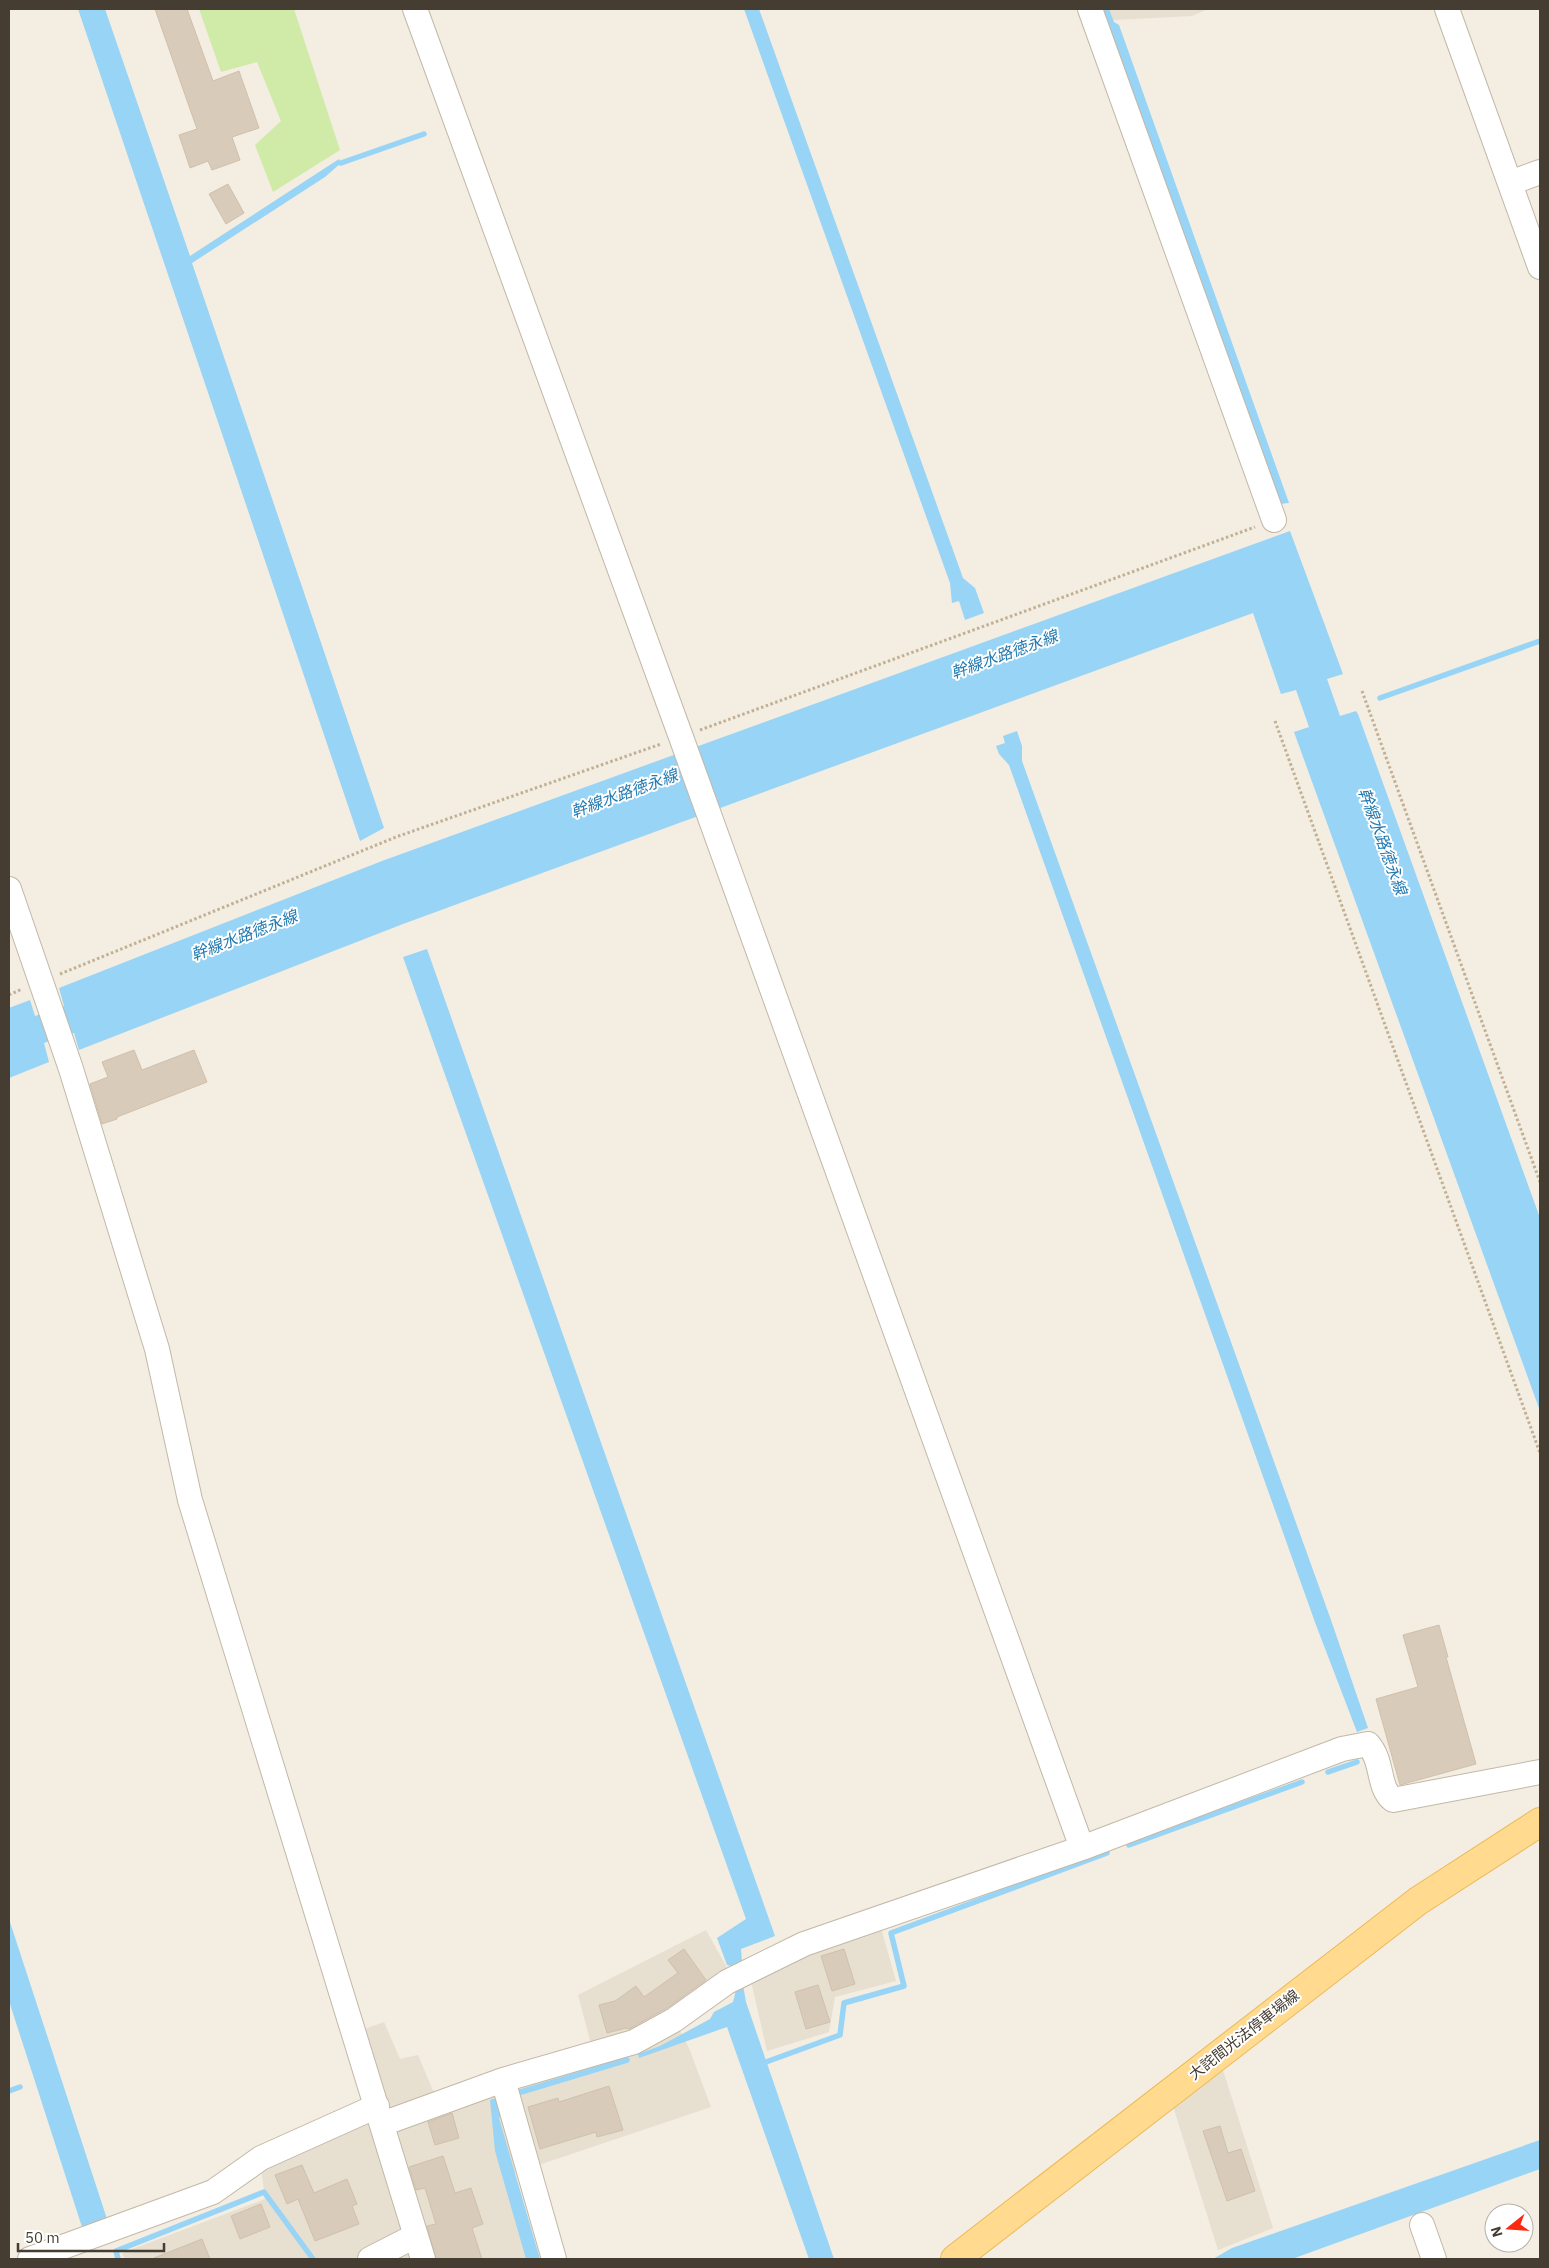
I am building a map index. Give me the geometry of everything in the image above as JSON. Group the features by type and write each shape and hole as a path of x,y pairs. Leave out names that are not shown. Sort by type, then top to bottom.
{"main road":[{"name":"大詫間光法停車場線","path":"955,2259 1418,1901 1540,1822"}],"street":[{"path":"415,9 704,798 1082,1848"},
{"path":"1090,9 1274,520"},
{"path":"1447,9 1540,267"},
{"path":"1510,184 1540,172"},
{"path":"9,889 62,1045 157,1349 190,1500 423,2259"},
{"path":"30,2259 213,2192 261,2158 380,2115 634,2042 674,2020 736,1977 804,1944 1082,1848 1342,1749 1368,1744 1376,1753 1386,1794 1393,1800 1540,1772"},
{"path":"503,2080 554,2259"},
{"path":"1422,2225 1434,2259"},
{"path":"370,2259 415,2236"}],"path":[{"path":"40,982 396,838 681,737 1274,520"},
{"path":"1362,691 1540,1182"},
{"path":"1275,720 1540,1453"}],"shaded area":[{"path":"1108,9 1208,9 1192,16 1112,20"},
{"path":"881,1928 896,1981 835,1997 829,2032 767,2051 751,1981 678,2027 689,2048 711,2107 509,2175 535,2259 125,2259 122,2253 265,2199 261,2166 383,2110 362,2030 384,2022 400,2059 418,2055 434,2093 591,2044 578,1995 706,1930 730,1973"},
{"path":"1222,2067 1273,2228 1218,2250 1173,2106"}],"green space":[{"path":"199,9 294,9 340,150 273,192 255,145 281,121 257,62 221,72"}],"water":[{"path":"78,9 105,9 190,256 339,159 341,163 325,177 192,263 384,828 360,841"},
{"path":"744,9 759,9 963,578 975,588 984,613 965,620 959,601 952,603 950,583"},
{"path":"1100,9 1109,9 1114,22 1119,25 1289,503 1280,504"},
{"name":"幹線水路徳永線","path":"1290,531 1343,674 1327,679 1340,716 1356,711 1358,714 1540,1218 1540,1411 1294,732 1309,727 1296,690 1281,694 1253,613 403,924 79,1050 74,1033 44,1043 49,1062 9,1078 9,1008 30,1000 35,1016 64,1006 59,988 382,861"},
{"path":"1017,731 1022,746 1022,761 1331,1620 1368,1728 1357,1732 1316,1625 1009,765 999,754 996,746 1005,743 1003,736"},
{"path":"427,949 775,1936 741,1949 742,1962 731,1966 727,1965 717,1938 746,1919 403,957"},
{"path":"9,1919 107,2219 82,2227 9,2001"},
{"path":"743,1985 746,2002 834,2259 809,2259 727,2027 639,2058 638,2054 660,2046 710,2019 714,2012 733,2002 736,1990"},
{"path":"496,2098 502,2116 499,2118 540,2259 526,2259 495,2151 490,2100"},
{"path":"1540,2140 1540,2169 1292,2259 1213,2259 1232,2248"}],"building":[{"path":"155,9 187,9 213,81 239,71 259,128 232,137 240,160 212,170 208,161 190,168 179,135 197,129"},
{"path":"228,184 244,213 226,224 209,194"},
{"path":"134,1050 142,1070 194,1050 207,1082 102,1124 90,1084 108,1077 102,1062"},
{"path":"1439,1625 1476,1764 1400,1785 1376,1699 1418,1687 1403,1635"},
{"path":"684,1949 706,1980 670,2006 629,2029 626,2028 607,2033 599,2005 615,2001 636,1986 644,1997 678,1973 668,1960"},
{"path":"844,1949 855,1984 832,1991 821,1956"},
{"path":"818,1985 830,2022 806,2029 795,1992"},
{"path":"609,2086 623,2130 597,2137 596,2132 540,2149 528,2107 558,2098 559,2102"},
{"path":"452,2113 459,2138 435,2145 428,2122"},
{"path":"1220,2126 1228,2153 1241,2149 1255,2191 1227,2201 1203,2131"},
{"path":"443,2156 455,2193 471,2188 483,2224 472,2228 482,2259 436,2259 427,2226 436,2224 425,2188 416,2190 409,2167"},
{"path":"302,2165 314,2193 347,2179 357,2204 352,2206 359,2224 315,2241 298,2199 287,2204 275,2175"},
{"path":"261,2204 270,2227 240,2239 231,2216"},
{"path":"202,2239 210,2259 154,2259 154,2258"}],"waterway":[{"path":"341,163 424,134"},
{"path":"1380,698 1540,641"},
{"path":"1328,1772 1357,1762"},
{"path":"1129,1845 1302,1782"},
{"path":"766,2062 840,2035 844,2003 904,1986 891,1933 1107,1853"},
{"path":"521,2092 627,2060"},
{"path":"9,2091 20,2087"},
{"path":"118,2259 116,2251 264,2192 313,2259"}]}
